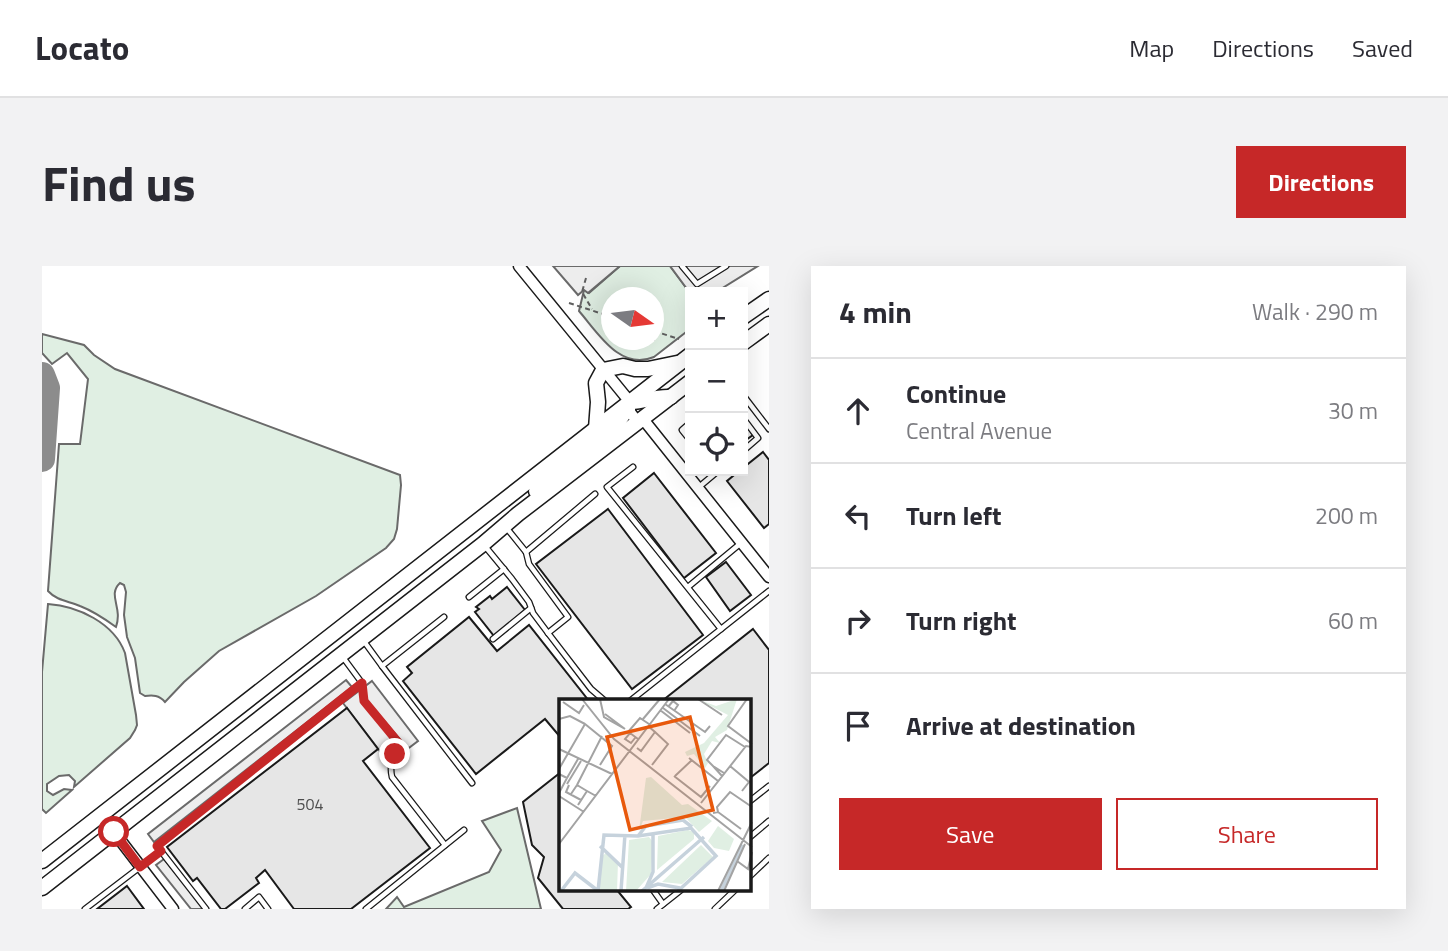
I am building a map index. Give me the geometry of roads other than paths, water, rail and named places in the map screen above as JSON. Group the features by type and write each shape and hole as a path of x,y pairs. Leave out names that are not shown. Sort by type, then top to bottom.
{"highway":[{"path":"748,314 769,299"},
{"path":"748,339 769,324"},
{"path":"596,429 596,383 603,370 623,366 648,369 685,358"},
{"path":"42,861 685,359"},
{"path":"42,888 685,386"},
{"path":"630,402 643,402 656,396 671,397"},
{"path":"518,514 540,487 614,428 624,416 630,402"}],"street":[{"path":"519,266 630,402 629,412 636,420 643,419 769,577"},
{"path":"114,832 173,909"}],"lane":[{"path":"682,266 697,284 726,266"},
{"path":"748,402 769,429"},
{"path":"748,425 758,438 748,446"},
{"path":"633,467 607,487 722,629"},
{"path":"698,487 710,476"},
{"path":"526,552 596,494"},
{"path":"505,526 526,552 529,564 568,617 548,633"},
{"path":"688,587 742,542"},
{"path":"484,544 548,633 591,689 603,699"},
{"path":"469,597 504,569"},
{"path":"633,699 769,591"},
{"path":"493,639 531,608"},
{"path":"382,666 444,617"},
{"path":"362,639 472,783"},
{"path":"342,655 362,683 364,701 402,747 392,761 392,777 445,845"},
{"path":"206,909 157,846 362,683"},
{"path":"752,799 769,786"},
{"path":"752,834 769,821"},
{"path":"366,909 464,830"},
{"path":"85,909 161,851"},
{"path":"752,874 769,858"},
{"path":"654,892 663,904"},
{"path":"657,909 678,892"},
{"path":"715,909 733,892"},
{"path":"245,909 259,897 268,909"}]}
